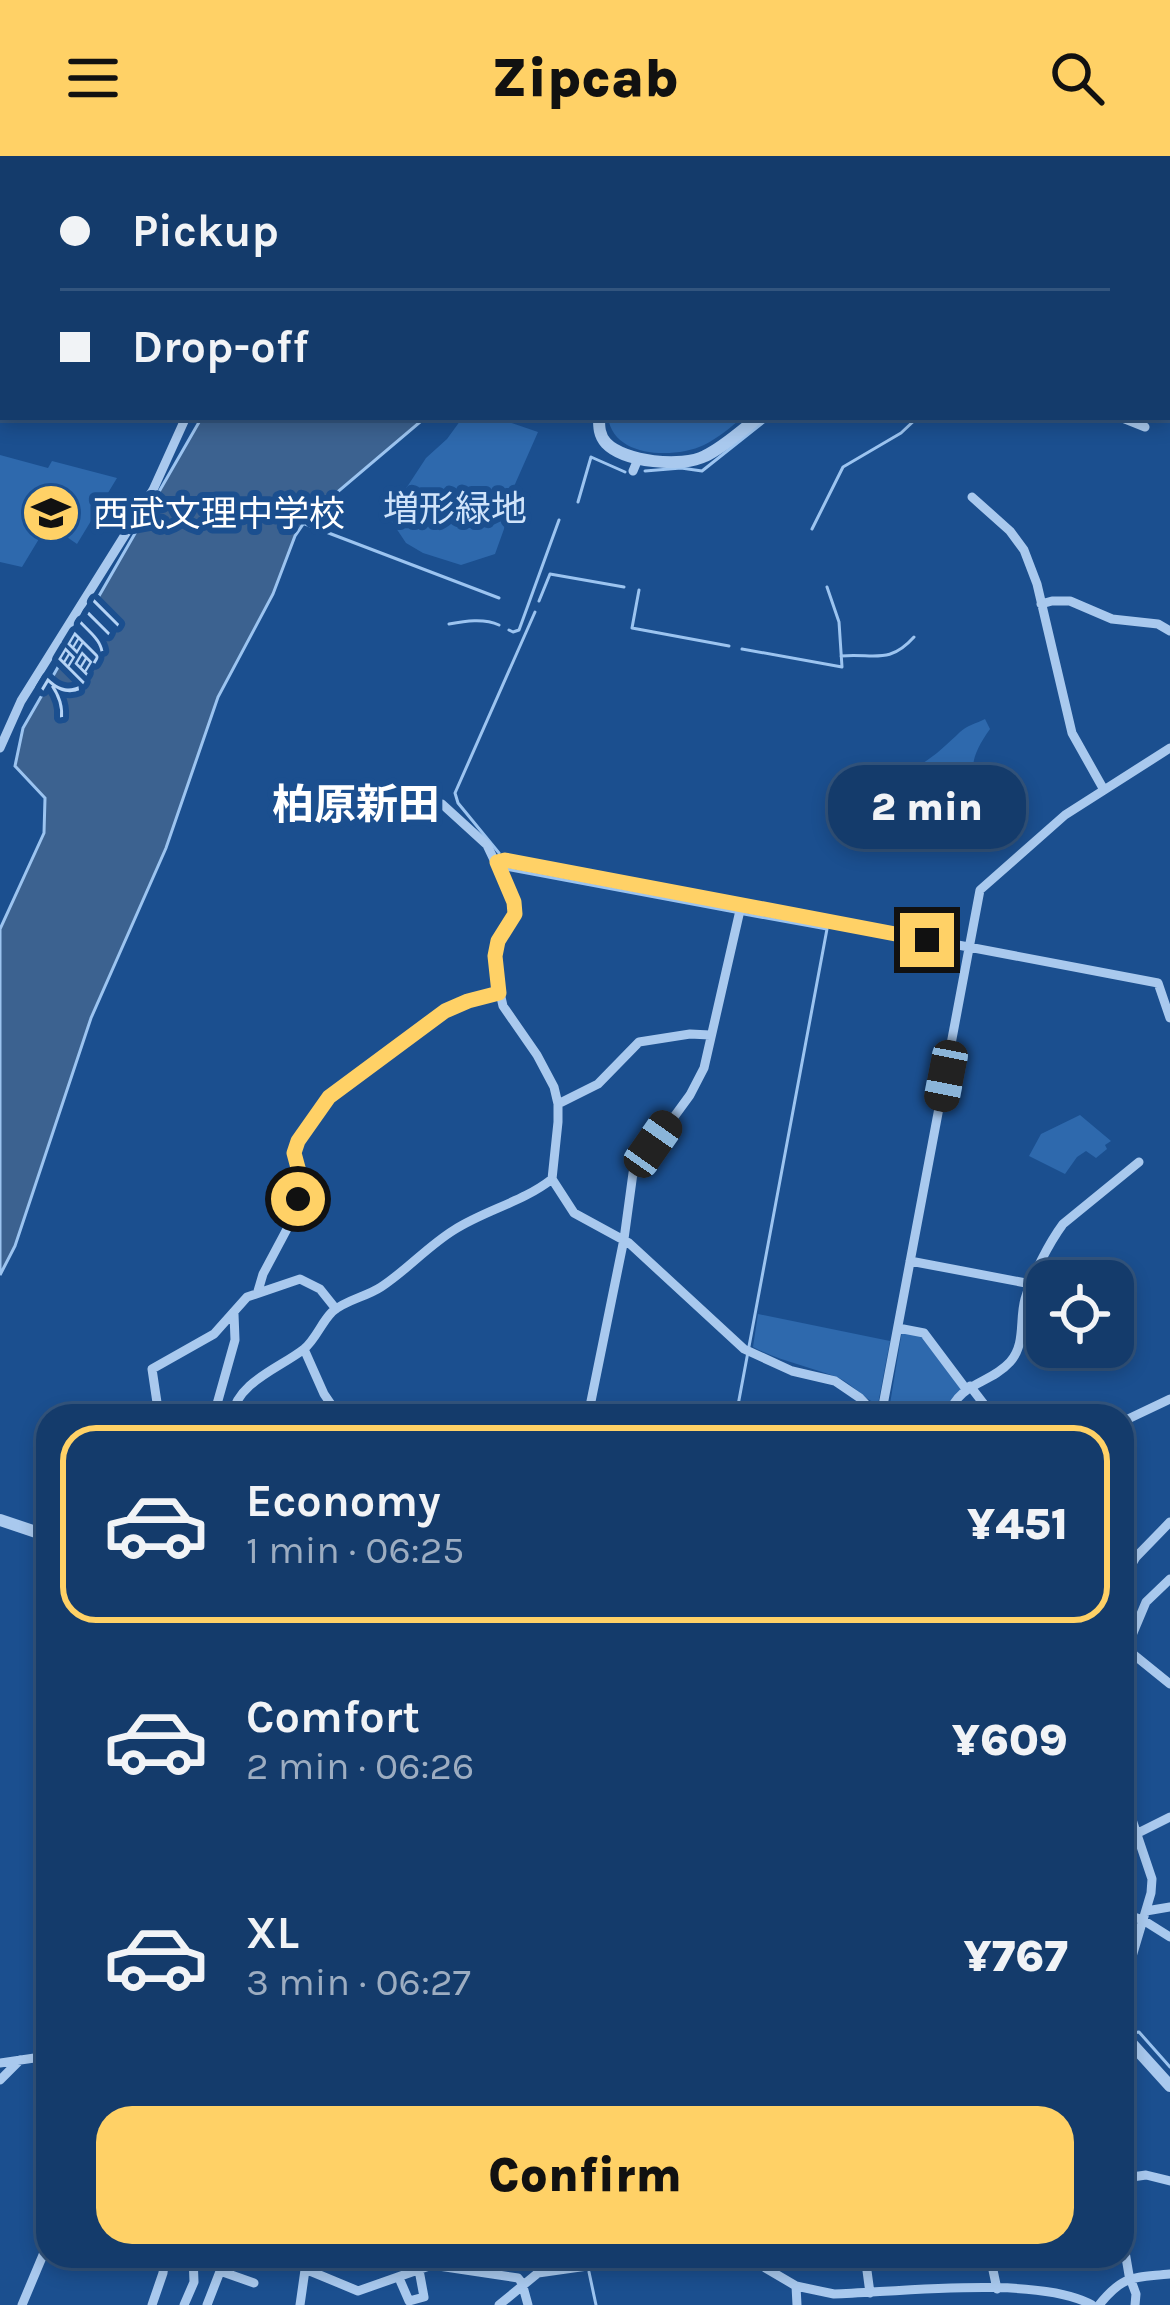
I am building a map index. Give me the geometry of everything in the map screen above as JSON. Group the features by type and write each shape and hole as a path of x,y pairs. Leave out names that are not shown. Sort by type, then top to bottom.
{"street":[{"path":"0,748 21,700 146,505 184,420"},
{"path":"599,420 598,432 608,446 636,465 702,458 755,420"},
{"path":"972,497 1024,550 1072,733 1104,790"},
{"path":"1041,604 1070,601 1103,616 1158,624 1170,631"},
{"path":"882,1404 980,890 1065,814 1170,748"},
{"path":"442,804 487,845 514,902 515,914 498,941 495,956 499,993 554,1087 558,1104 552,1179 574,1213 624,1240 747,1350 792,1371 835,1381 866,1404"},
{"path":"497,862 1158,983 1170,1018"},
{"path":"590,1404 633,1173 700,1078 740,910"},
{"path":"259,1291 262,1274 295,1214 301,1179 294,1153 316,1112 342,1086 445,1011 499,993"},
{"path":"558,1104 598,1084 639,1042 710,1035"},
{"path":"1042,1260 1063,1224 1139,1162"},
{"path":"234,1404 270,1371 304,1349 336,1309 384,1286 448,1233 552,1179"},
{"path":"910,1261 1026,1283"},
{"path":"157,1404 152,1369 200,1344 247,1297 301,1280 320,1289 336,1309"},
{"path":"954,1404 968,1387 1013,1357 1022,1334 1026,1298"},
{"path":"217,1404 235,1340 235,1313"},
{"path":"898,1328 924,1333 983,1404"},
{"path":"304,1349 331,1404"},
{"path":"1134,1416 1170,1400"},
{"path":"0,1520 36,1532"},
{"path":"1134,1560 1170,1522"},
{"path":"1134,1628 1146,1602 1170,1580"},
{"path":"1134,1659 1170,1684"},
{"path":"1136,1834 1170,1817"},
{"path":"1134,1828 1152,1879 1134,1951"},
{"path":"1134,1915 1145,1916 1170,1907"},
{"path":"1145,1916 1170,1937"},
{"path":"1134,2046 1170,2086"},
{"path":"0,2062 36,2058"},
{"path":"0,2080 20,2060"},
{"path":"1134,2177 1170,2181"},
{"path":"22,2305 37,2268"},
{"path":"164,2268 154,2300 181,2305 194,2282 193,2268"},
{"path":"207,2305 221,2268"},
{"path":"300,2305 305,2269 358,2290 422,2268"},
{"path":"467,2268 518,2278 527,2305"},
{"path":"537,2268 538,2272"},
{"path":"499,2305 538,2272 568,2268"},
{"path":"764,2268 796,2286 834,2294 998,2289 1054,2294 1096,2305 1116,2284 1130,2278 1170,2274"},
{"path":"867,2268 870,2293"},
{"path":"993,2268 998,2289"},
{"path":"1128,2268 1135,2305"},
{"path":"400,2278 409,2301 424,2296 419,2270"},
{"path":"220,2271 254,2283"},
{"path":"796,2286 797,2305"}],"green space":[{"name":"増形緑地","path":"461,420 503,420 538,432 508,500 495,554 461,565 406,543 388,516 426,458"},
{"path":"609,420 739,420 704,445 677,452 633,448 612,431"},
{"path":"0,455 48,468 52,461 117,478 77,544 48,524 22,567 0,562"},
{"path":"985,719 990,729 973,770 980,788 997,807 993,817 974,828 963,815 954,814 938,827 929,814 915,808 889,825 880,781 917,766 962,730"},
{"path":"1080,1115 1111,1141 1096,1158 1086,1151 1065,1174 1029,1156 1041,1134"},
{"path":"758,1314 890,1341 878,1404 837,1377 753,1347"},
{"path":"902,1331 922,1333 963,1388 953,1404 890,1404"}],"water":[{"name":"入間川","path":"200,420 422,420 308,517 295,536 273,594 218,697 166,848 91,1018 15,1246 0,1275 0,929 44,833 45,798 15,766 23,728"}],"waterway":[{"path":"645,471 702,471 766,420"},
{"path":"812,529 843,467 915,420"},
{"path":"578,502 591,457 625,472"},
{"path":"509,630 519,630 559,520"},
{"path":"305,524 499,598"},
{"path":"539,601 550,574 624,587"},
{"path":"742,649 842,667 839,622 827,587"},
{"path":"639,590 632,628 729,646"},
{"path":"499,853 455,793 535,612"},
{"path":"449,624 481,621 499,625"},
{"path":"841,656 889,655 914,637"},
{"path":"506,869 735,912"},
{"path":"738,1404 827,929 744,914"},
{"path":"1134,2033 1139,2032 1170,2067"},
{"path":"589,2272 596,2305"}],"place":[{"name":"西武文理中学校","path":"51,513"}],"district":[{"name":"柏原新田","path":"356,804"}],"route":[{"path":"298,1199 301,1179 294,1153 329,1097 445,1011 499,993 498,941 515,914 497,862 927,940"}]}
